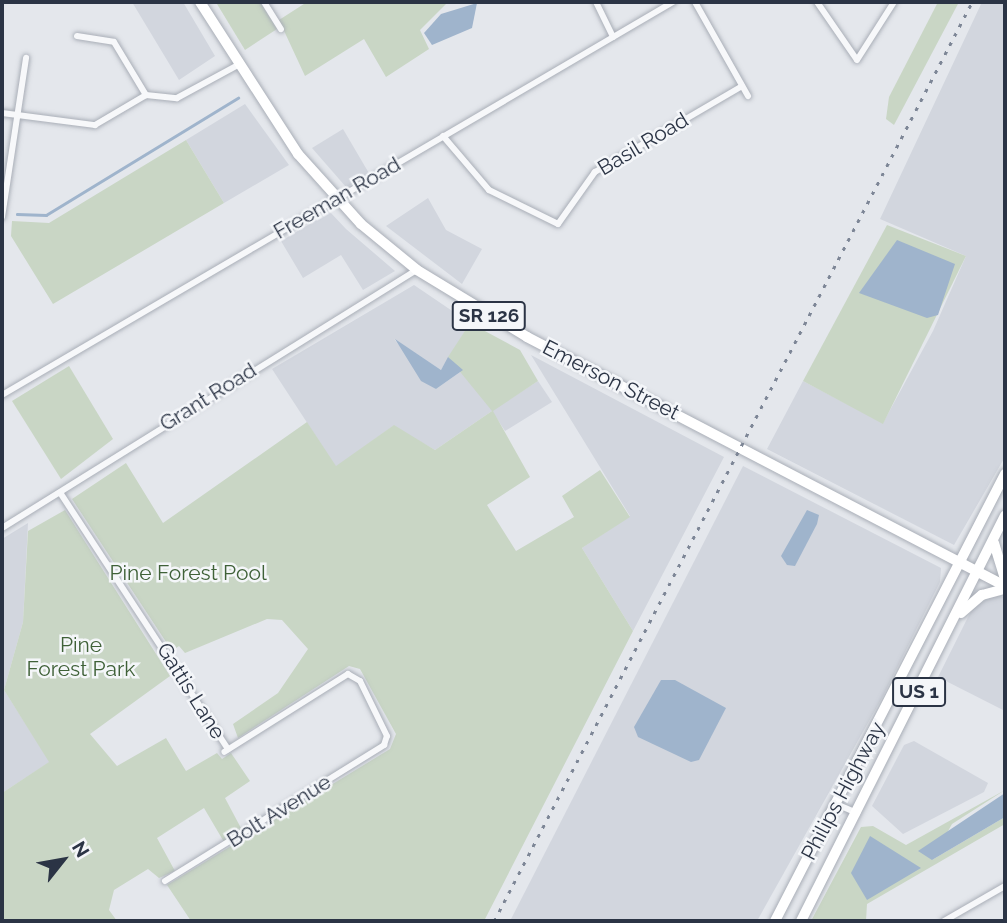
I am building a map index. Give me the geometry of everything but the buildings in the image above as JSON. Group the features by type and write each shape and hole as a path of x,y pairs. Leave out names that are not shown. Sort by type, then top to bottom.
{"main road":[{"name":"Emerson Street","path":"200,2 279,130 335,198 418,270 527,337 979,571 1005,587"},
{"name":"Philips Highway","path":"775,921 1005,474"},
{"name":"Philips Highway","path":"801,921 1005,515"},
{"path":"994,538 1005,578"},
{"path":"955,618 979,597 1005,587"}],"street":[{"path":"264,2 281,29"},
{"path":"596,2 614,37"},
{"name":"Freeman Road","path":"2,395 673,2"},
{"path":"695,2 748,96"},
{"path":"817,2 857,60 894,2"},
{"path":"77,36 114,42 146,95"},
{"path":"2,217 26,58"},
{"path":"2,113 91,126 146,95 177,98 238,65"},
{"name":"Basil Road","path":"443,136 489,190 549,223 563,221 595,172 742,86"},
{"name":"Grant Road","path":"2,528 61,494 175,416 418,270"},
{"name":"Gattis Lane","path":"61,494 226,751 354,674 387,736"},
{"name":"Bolt Avenue","path":"165,881 384,745 387,736"},
{"path":"836,804 857,813"},
{"path":"944,921 1005,886"}],"shaded area":[{"path":"132,2 183,2 215,56 179,80"},
{"path":"982,2 1005,2 1005,457 954,545 767,449 803,381 883,423 933,331 966,256 880,219"},
{"path":"245,104 289,165 224,203 186,140"},
{"path":"343,129 370,175 346,187 312,148"},
{"path":"428,198 446,230 482,249 462,284 386,226"},
{"path":"330,212 395,271 363,290 341,255 303,278 281,241"},
{"path":"414,285 470,323 441,370 394,339 436,389 463,370 493,410 538,381 552,402 505,431 492,411 435,450 393,426 336,467 272,369"},
{"path":"531,355 724,457 633,631 582,548 630,516"},
{"path":"743,466 941,568 940,582 883,696 757,921 510,921"},
{"path":"28,523 23,622 4,690 50,762 2,793 2,539"},
{"path":"996,594 1005,598 1005,711 938,677 973,607"},
{"path":"914,741 988,783 984,792 903,834 872,806 904,745"}],"green space":[{"path":"260,2 277,29 245,50 217,4"},
{"path":"307,2 448,2 420,30 429,49 386,77 364,39 305,76 279,20"},
{"path":"938,2 959,2 894,125 886,119 889,97"},
{"path":"186,140 224,203 53,304 11,236 12,221 49,223"},
{"path":"887,225 966,256 883,424 803,381"},
{"name":"Pine Forest Pool","path":"470,323 520,350 538,381 493,411 530,477 487,505 516,551 574,517 562,496 600,470 630,517 582,548 633,631 484,921 191,921 167,885 390,749 396,734 360,669 349,666 238,738 233,724 278,693 308,649 282,620 267,619 185,653 179,646 172,651 72,499 126,463 163,523 307,422 336,466 394,425 435,450 492,411 448,357"},
{"path":"69,366 113,439 61,479 12,401"},
{"name":"Pine Forest Park","path":"65,510 170,676 90,734 117,766 166,738 186,771 217,753 222,759 231,753 250,781 225,798 242,830 224,842 204,808 157,838 175,871 159,878 148,869 114,890 109,910 117,921 2,921 2,793 49,762 4,690 23,622 28,531"},
{"path":"1005,790 952,824 932,860 1005,817 1005,824 867,904 866,921 811,921 861,827 873,826 906,845"}],"water":[{"path":"477,3 472,28 432,45 424,33 441,14"},
{"path":"897,240 955,264 938,315 927,318 859,293"},
{"path":"395,339 441,370 448,357 463,370 436,389 421,381"},
{"path":"807,510 819,515 817,524 795,566 787,565 781,556"},
{"path":"661,680 675,680 726,708 699,760 691,762 638,737 634,727"},
{"path":"1005,793 1005,817 932,860 918,851"},
{"path":"870,836 921,868 867,900 851,873"}],"waterway":[{"path":"17,214 46,215 238,98"}],"railway":[{"path":"494,921 972,2"}]}
